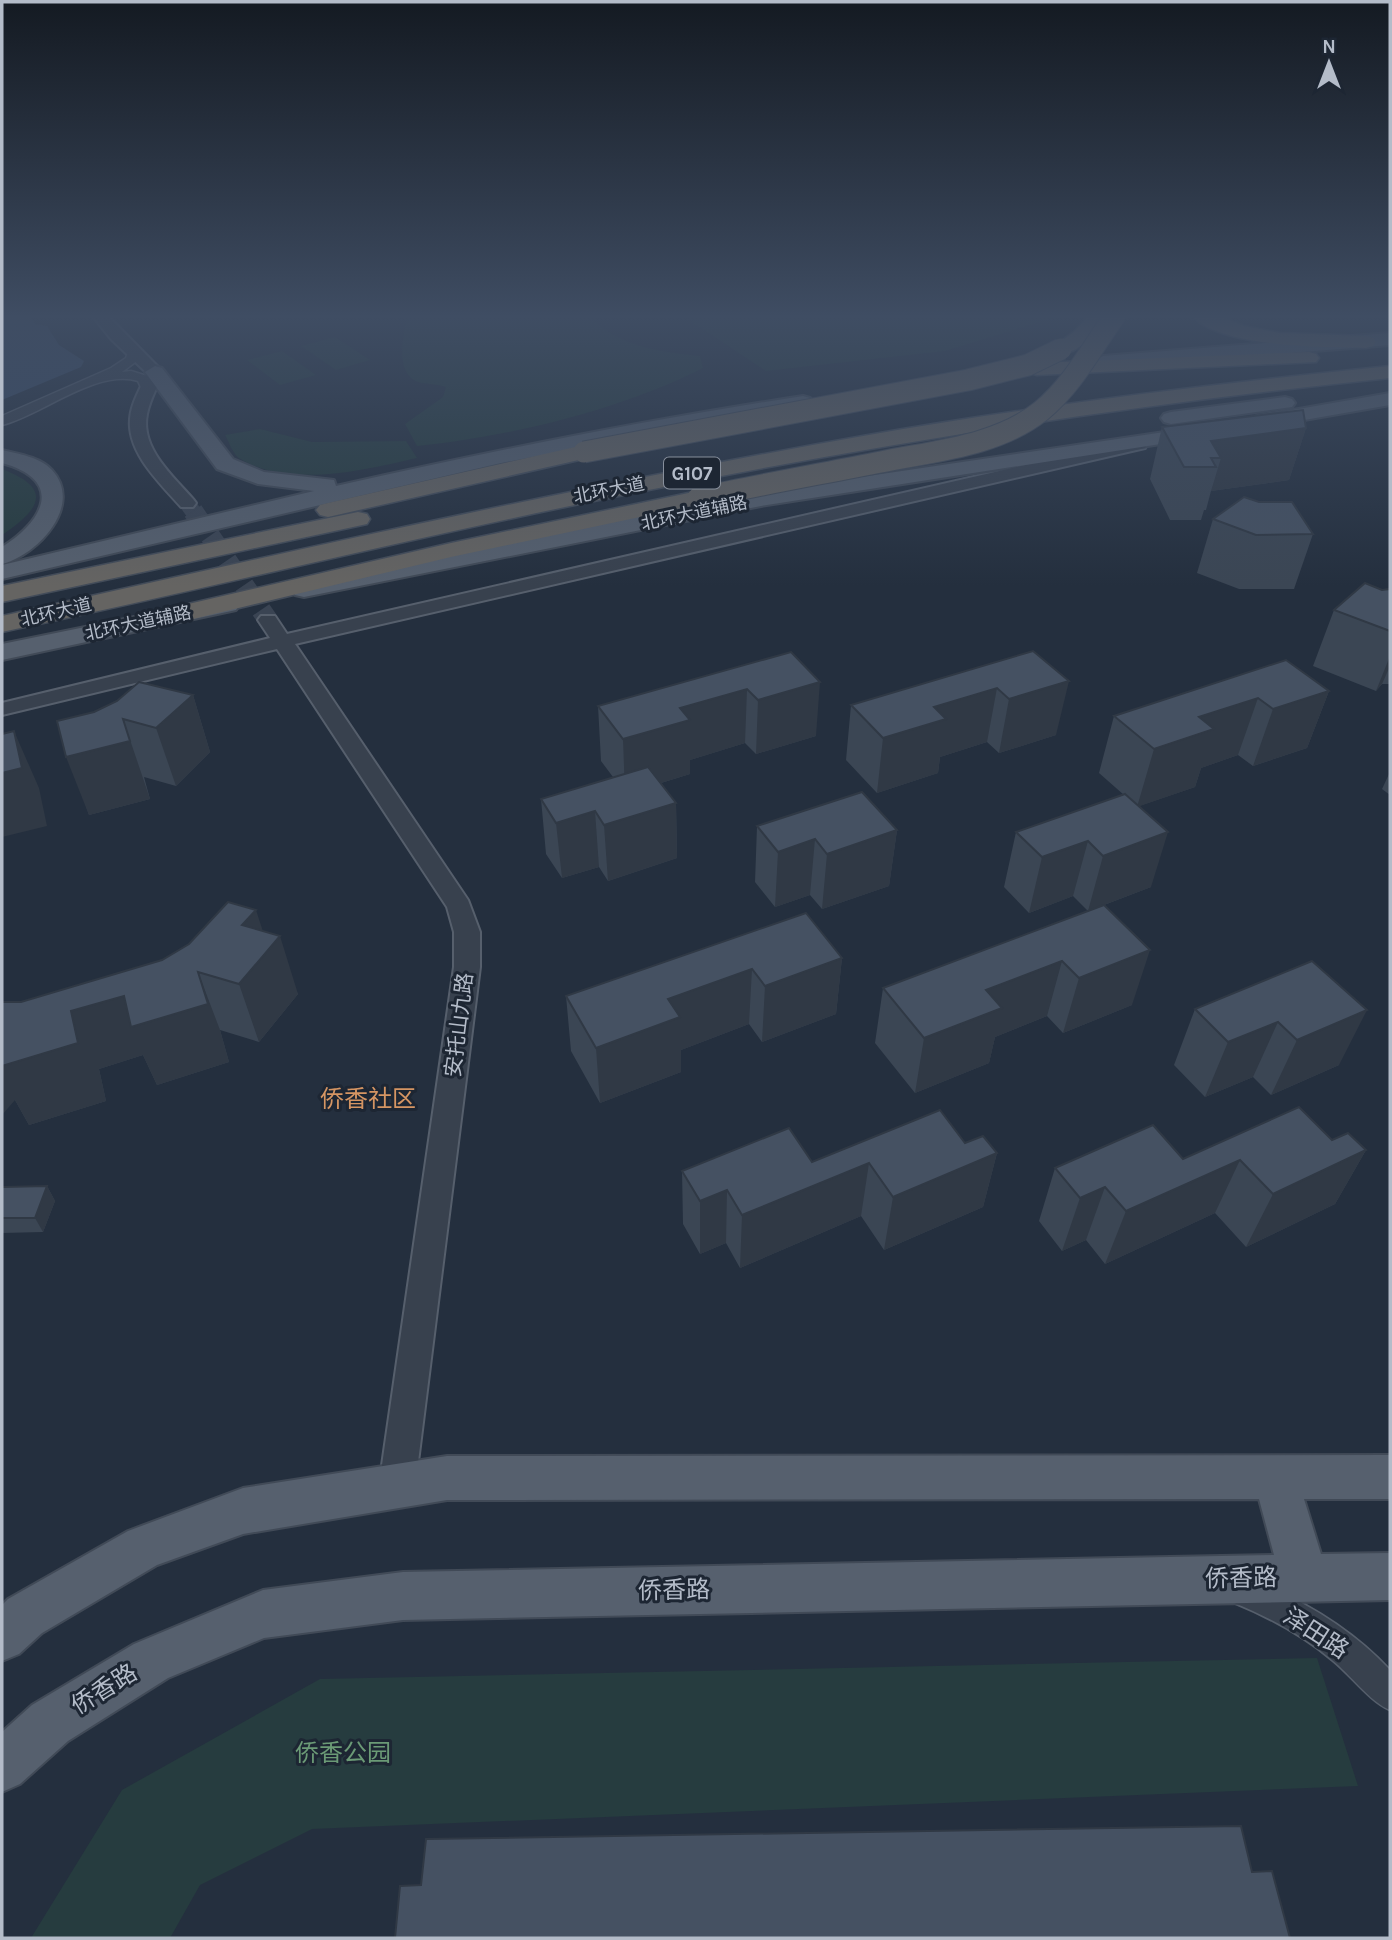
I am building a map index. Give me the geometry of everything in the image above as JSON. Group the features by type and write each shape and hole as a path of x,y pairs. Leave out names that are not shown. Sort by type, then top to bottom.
{"highway":[{"path":"2,589 446,481 583,452 837,405"},
{"name":"北环大道","path":"2,594 576,473 851,420 955,405"},
{"path":"193,611 451,550 920,454 993,435 1016,425 1047,405"},
{"name":"北环大道","path":"2,624 497,513 794,453 1094,405"}],"main road":[{"path":"174,405 203,434 225,464 237,470 278,481 314,485 395,478"},
{"path":"2,572 395,478 627,430 780,405"},
{"path":"761,499 1188,415 1273,405"},
{"name":"北环大道辅路","path":"2,652 193,611 499,553 761,499 1157,440 1355,405"},
{"path":"1282,418 1390,409"},
{"path":"2,456 24,461 39,469 48,476 55,495 53,505 38,529 27,541 2,557"},
{"path":"1275,1477 1304,1577"},
{"path":"2,1637 25,1616 144,1547 243,1511 447,1478 1390,1477"},
{"name":"侨香路","path":"2,1766 50,1723 151,1661 263,1614 403,1596 1390,1576"}],"street":[{"path":"2,421 40,405"},
{"path":"143,405 138,419 138,431 144,447 187,503"},
{"path":"2,709 275,630 1157,440"},
{"name":"安托山九路","path":"275,630 459,906 467,932 467,967 397,1486"},
{"name":"泽田路","path":"1190,1580 1247,1592 1303,1620 1350,1654 1390,1694"}],"green space":[{"path":"432,405 614,405 489,436 417,446 405,424"},
{"path":"260,429 312,442 406,441 417,458 327,474 280,473 239,458 225,435"},
{"path":"2,469 30,484 36,500 25,517 2,535"},
{"name":"侨香公园","path":"1317,1658 1358,1786 312,1829 200,1885 170,1938 31,1938 122,1790 320,1679"}],"building":[{"path":"1303,410 1306,428 1211,441 1221,458 1211,458 1216,467 1184,467 1162,427"},
{"path":"1244,497 1259,502 1292,502 1313,534 1256,535 1213,519"},
{"path":"1365,583 1382,590 1390,589 1390,631 1334,610"},
{"path":"1033,651 1069,681 1009,699 997,688 934,707 946,719 883,738 851,705"},
{"path":"791,652 820,682 758,700 747,689 680,708 690,720 623,739 598,706"},
{"path":"1286,660 1329,691 1273,709 1258,698 1199,717 1214,729 1154,749 1114,716"},
{"path":"139,682 193,695 156,728 123,719 130,741 66,757 57,721 94,712 117,701"},
{"path":"14,731 22,768 2,773 2,734"},
{"path":"648,767 676,803 604,825 595,811 556,823 541,799"},
{"path":"862,792 897,830 827,854 815,839 778,852 757,826"},
{"path":"1125,794 1168,832 1103,856 1088,841 1042,857 1016,832"},
{"path":"228,902 256,910 242,925 280,936 239,984 198,972 208,1004 131,1027 124,996 71,1011 78,1043 2,1066 2,1002 21,1002 162,960 189,944"},
{"path":"1104,905 1150,950 1079,978 1062,961 986,990 1002,1008 924,1038 883,988"},
{"path":"806,913 842,958 765,986 752,969 668,999 680,1017 596,1048 566,996"},
{"path":"1312,961 1367,1010 1297,1040 1278,1022 1228,1042 1195,1009"},
{"path":"1299,1107 1332,1140 1348,1133 1366,1150 1273,1194 1240,1160 1126,1211 1105,1187 1080,1198 1055,1168 1153,1125 1183,1159"},
{"path":"940,1110 965,1143 983,1136 997,1153 893,1197 869,1163 742,1215 727,1190 700,1201 682,1171 789,1128 812,1162"},
{"path":"47,1186 35,1218 2,1218 2,1187"},
{"path":"1241,1826 1252,1872 1272,1871 1290,1938 395,1938 400,1886 421,1885 426,1839"}],"tunnel":[{"path":"187,503 194,513"},
{"path":"193,511 268,620"}],"district":[{"name":"侨香社区","path":"368,1099"}]}
